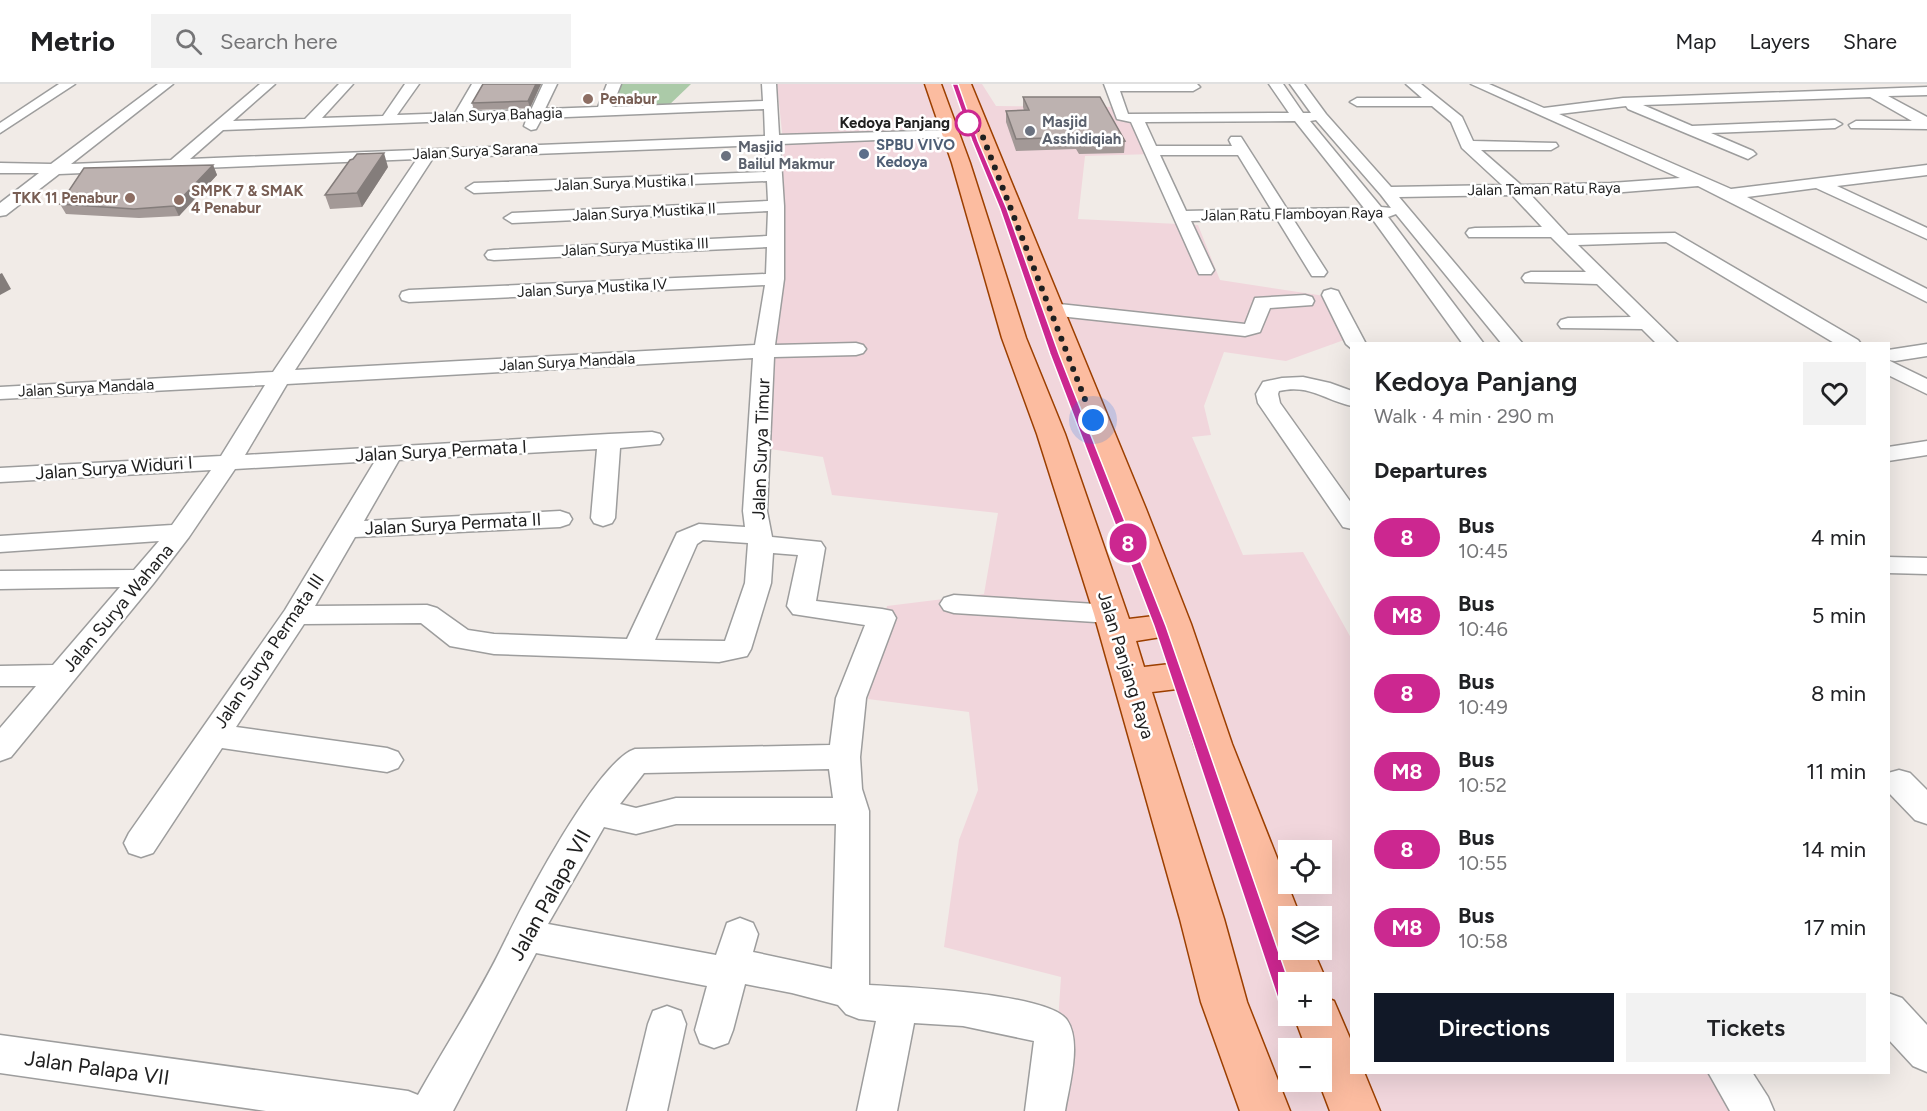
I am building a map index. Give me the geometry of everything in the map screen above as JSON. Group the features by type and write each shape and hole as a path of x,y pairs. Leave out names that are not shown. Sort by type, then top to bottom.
{"main road":[{"name":"Jalan Panjang Raya","path":"933,84 1014,338 1051,434 1114,624 1203,919 1224,1002 1265,1111"},
{"path":"963,84 1174,624 1213,744 1278,916"},
{"path":"1114,624 1174,624"},
{"path":"1132,681 1190,675"},
{"path":"1321,1026 1355,1111"}],"street":[{"path":"0,128 68,84"},
{"path":"0,211 166,84"},
{"path":"175,164 222,126 268,84"},
{"path":"309,123 346,84"},
{"path":"387,120 412,84"},
{"path":"460,117 479,84"},
{"path":"519,149 550,84"},
{"path":"603,111 614,84"},
{"name":"Jalan Surya Timur","path":"296,615 430,615 463,640 494,644 719,652 737,649 758,583 760,540 755,511 765,344 775,279 777,206 773,176 769,84"},
{"path":"1276,84 1383,187 1401,212 1511,342"},
{"path":"1297,84 1311,117 1473,342"},
{"path":"1413,84 1457,120 1513,145"},
{"path":"1478,84 1729,194 1927,296"},
{"path":"1702,84 1725,98"},
{"path":"1853,84 1927,124"},
{"path":"1921,84 1927,87"},
{"path":"1194,89 1111,85 1122,116 1136,118 1311,117"},
{"path":"1544,112 1623,102 1927,91"},
{"path":"1357,102 1433,102"},
{"path":"1623,102 1748,154"},
{"name":"Jalan Surya Bahagia","path":"222,126 770,105"},
{"path":"1136,118 1205,270"},
{"path":"1457,120 1467,145 1667,342"},
{"path":"1690,130 1835,124"},
{"path":"1856,125 1927,124"},
{"name":"Jalan Surya Sarana","path":"0,168 56,169 950,133"},
{"path":"1151,151 1239,145 1318,272"},
{"path":"1467,145 1551,146"},
{"path":"229,461 284,370 429,153"},
{"path":"1729,194 1927,170"},
{"name":"Jalan Taman Ratu Raya","path":"1511,186 1682,173"},
{"name":"Jalan Surya Mustika I","path":"474,188 773,176"},
{"name":"Jalan Taman Ratu Raya","path":"1383,187 1611,188 1701,182"},
{"path":"1818,183 1927,234"},
{"path":"475,294 526,187"},
{"name":"Jalan Surya Mustika II","path":"512,218 777,206"},
{"name":"Jalan Ratu Flamboyan Raya","path":"1180,216 1401,212"},
{"path":"1644,221 1848,342"},
{"path":"1905,224 1927,221"},
{"path":"1475,233 1669,237"},
{"name":"Jalan Surya Mustika III","path":"494,255 776,241"},
{"path":"1531,278 1602,278"},
{"name":"Jalan Surya Mustika IV","path":"409,296 775,279"},
{"path":"1331,295 1355,342"},
{"path":"1050,309 1245,330 1253,328 1262,302 1305,301"},
{"path":"1568,324 1648,323"},
{"name":"Jalan Surya Mandala","path":"0,393 284,370 850,340"},
{"path":"1892,361 1927,350"},
{"path":"1892,361 1927,388"},
{"path":"1329,387 1350,377"},
{"path":"1350,399 1329,387 1296,383 1271,387 1267,394 1269,403 1350,519"},
{"name":"Jalan Surya Permata I","path":"229,461 652,439"},
{"path":"603,518 609,441"},
{"path":"1890,454 1927,448"},
{"name":"Jalan Surya Permata III","path":"141,843 296,615 391,454"},
{"name":"Jalan Surya Widuri I","path":"0,475 229,461"},
{"name":"Jalan Surya Wahana","path":"0,749 144,578 180,532 229,461"},
{"name":"Jalan Surya Permata II","path":"346,530 560,519"},
{"path":"0,544 180,532"},
{"path":"637,649 686,539 699,532 812,548 801,606 882,618 852,698 844,757 846,789 853,811 850,991 853,998 859,1002 963,1008 1045,1025 1053,1033 1054,1043 1045,1111"},
{"path":"1890,564 1927,566"},
{"path":"0,580 144,578"},
{"path":"954,604 1114,624"},
{"path":"0,676 62,675"},
{"path":"213,735 387,760"},
{"path":"596,812 635,761 844,757"},
{"path":"1899,782 1927,811"},
{"name":"Jalan Palapa VII","path":"431,1111 519,951 558,872 596,812 636,821 675,811 853,811"},
{"path":"525,935 733,957 850,991"},
{"path":"714,1030 733,957"},
{"path":"876,1111 899,1004"},
{"path":"1890,1013 1927,1053"},
{"path":"647,1111 667,1024"},
{"name":"Jalan Palapa VII","path":"0,1054 408,1111"},
{"path":"1729,1074 1754,1111"}],"shaded area":[{"path":"777,84 982,84 996,106 1123,107 1153,154 1085,156 1078,219 1198,225 1220,280 1338,298 1355,336 1286,361 1224,352 1204,406 1211,435 1192,437 1243,555 1303,552 1350,636 1350,1074 1741,1074 1768,1111 1052,1111 1061,977 944,947 959,840 978,790 969,712 868,699 887,606 984,594 998,513 832,495 823,457 770,449 783,141"}],"green space":[{"path":"620,84 691,84 667,107 611,108"}],"building":[{"path":"483,84 536,84 528,101 472,103"},
{"path":"1023,97 1100,97 1125,141 1080,143 1077,137 1016,139 1006,111 1029,110"},
{"path":"384,153 357,193 325,195 350,160 357,154"},
{"path":"213,165 174,206 134,209 60,204 84,168"}],"bus line":[{"name":"8","path":"955,84 964,114 1003,209 1054,354 1160,626 1278,976"}],"place":[{"name":"Penabur","path":"588,99"},
{"name":"Kedoya Panjang","path":"968,123"},
{"name":"Masjid Asshidiqiah","path":"1030,131"},
{"name":"SPBU VIVO Kedoya","path":"864,154"},
{"name":"Masjid Bailul Makmur","path":"726,156"},
{"name":"TKK 11 Penabur","path":"130,198"},
{"name":"SMPK 7 & SMAK 4 Penabur","path":"179,200"}],"route":[{"path":"968,123 981,132 1018,221 1093,420"}]}
